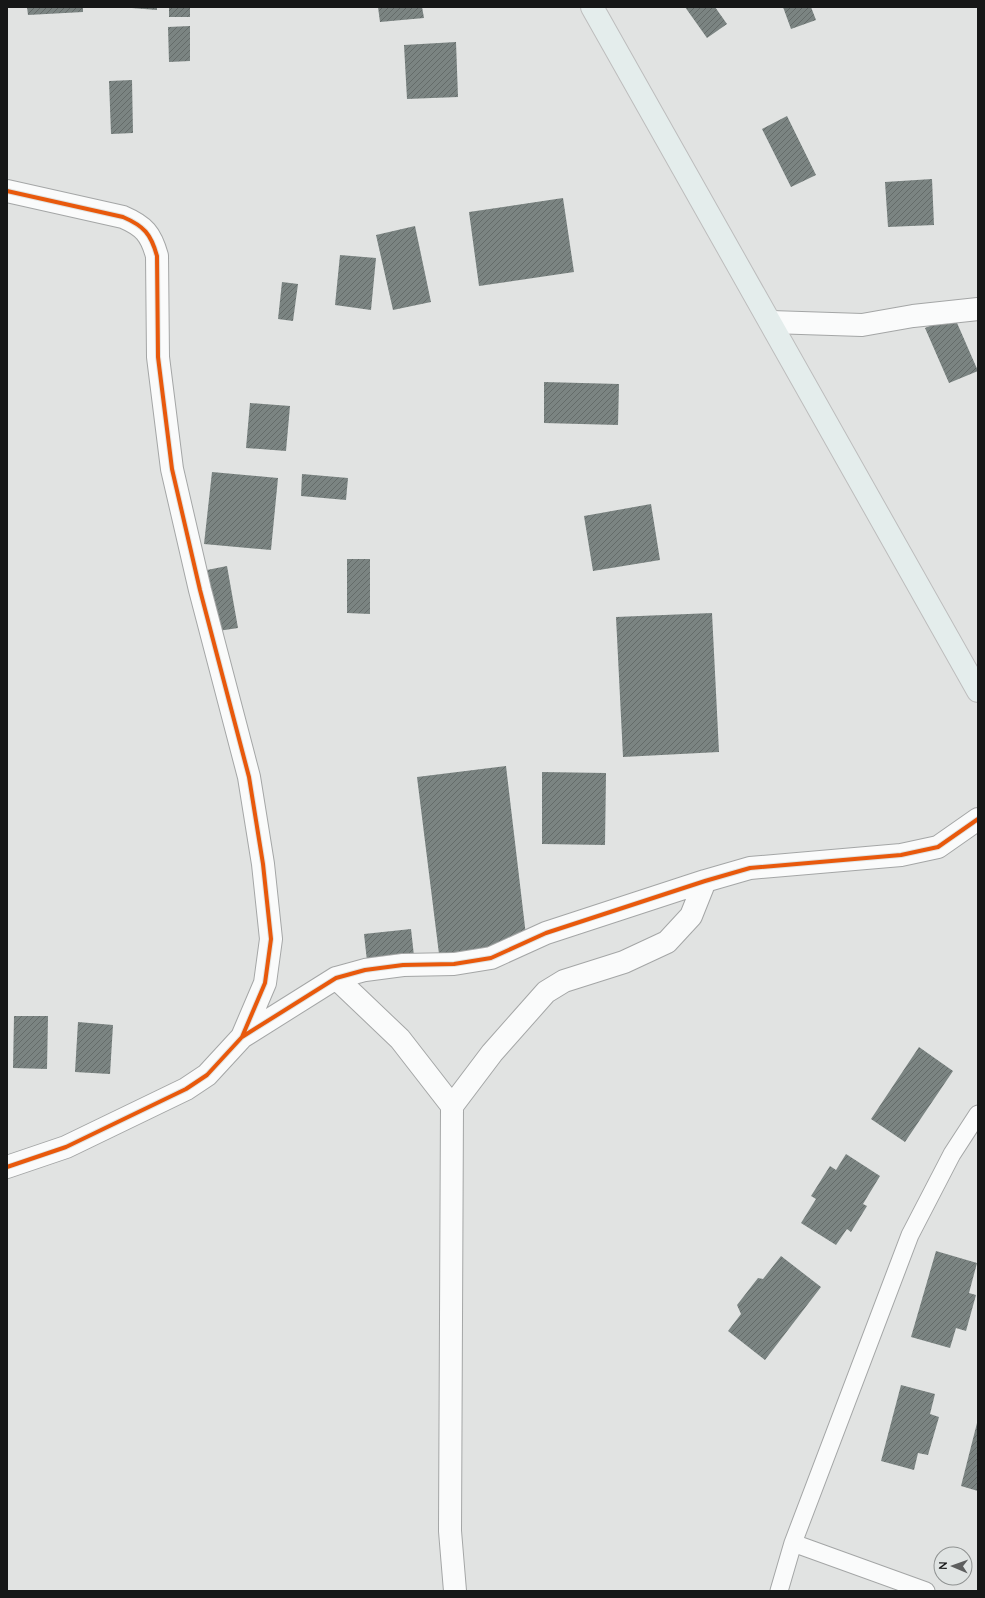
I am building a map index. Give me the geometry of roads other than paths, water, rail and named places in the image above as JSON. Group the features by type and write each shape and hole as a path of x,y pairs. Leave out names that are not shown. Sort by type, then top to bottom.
{"main road":[{"path":"592,7 771,322 978,692"}],"street":[{"path":"7,191 123,217 139,224 154,244 157,256 158,357 172,469 200,590 249,777 271,939 265,983 242,1037"},
{"path":"771,322 862,325 913,316 978,309"},
{"path":"7,1167 66,1146 186,1089 207,1075 242,1037 336,978 365,970 403,966 454,964 491,958 546,933 705,881 750,868 901,855 938,847 978,819"},
{"path":"455,1591 450,1531 452,1106 492,1053 546,992 564,981 624,962 666,942 691,916 705,881"},
{"path":"336,978 400,1039 452,1106"}],"lane":[{"path":"778,1591 793,1543 910,1235 952,1154 978,1114"},
{"path":"793,1543 926,1591"}]}
